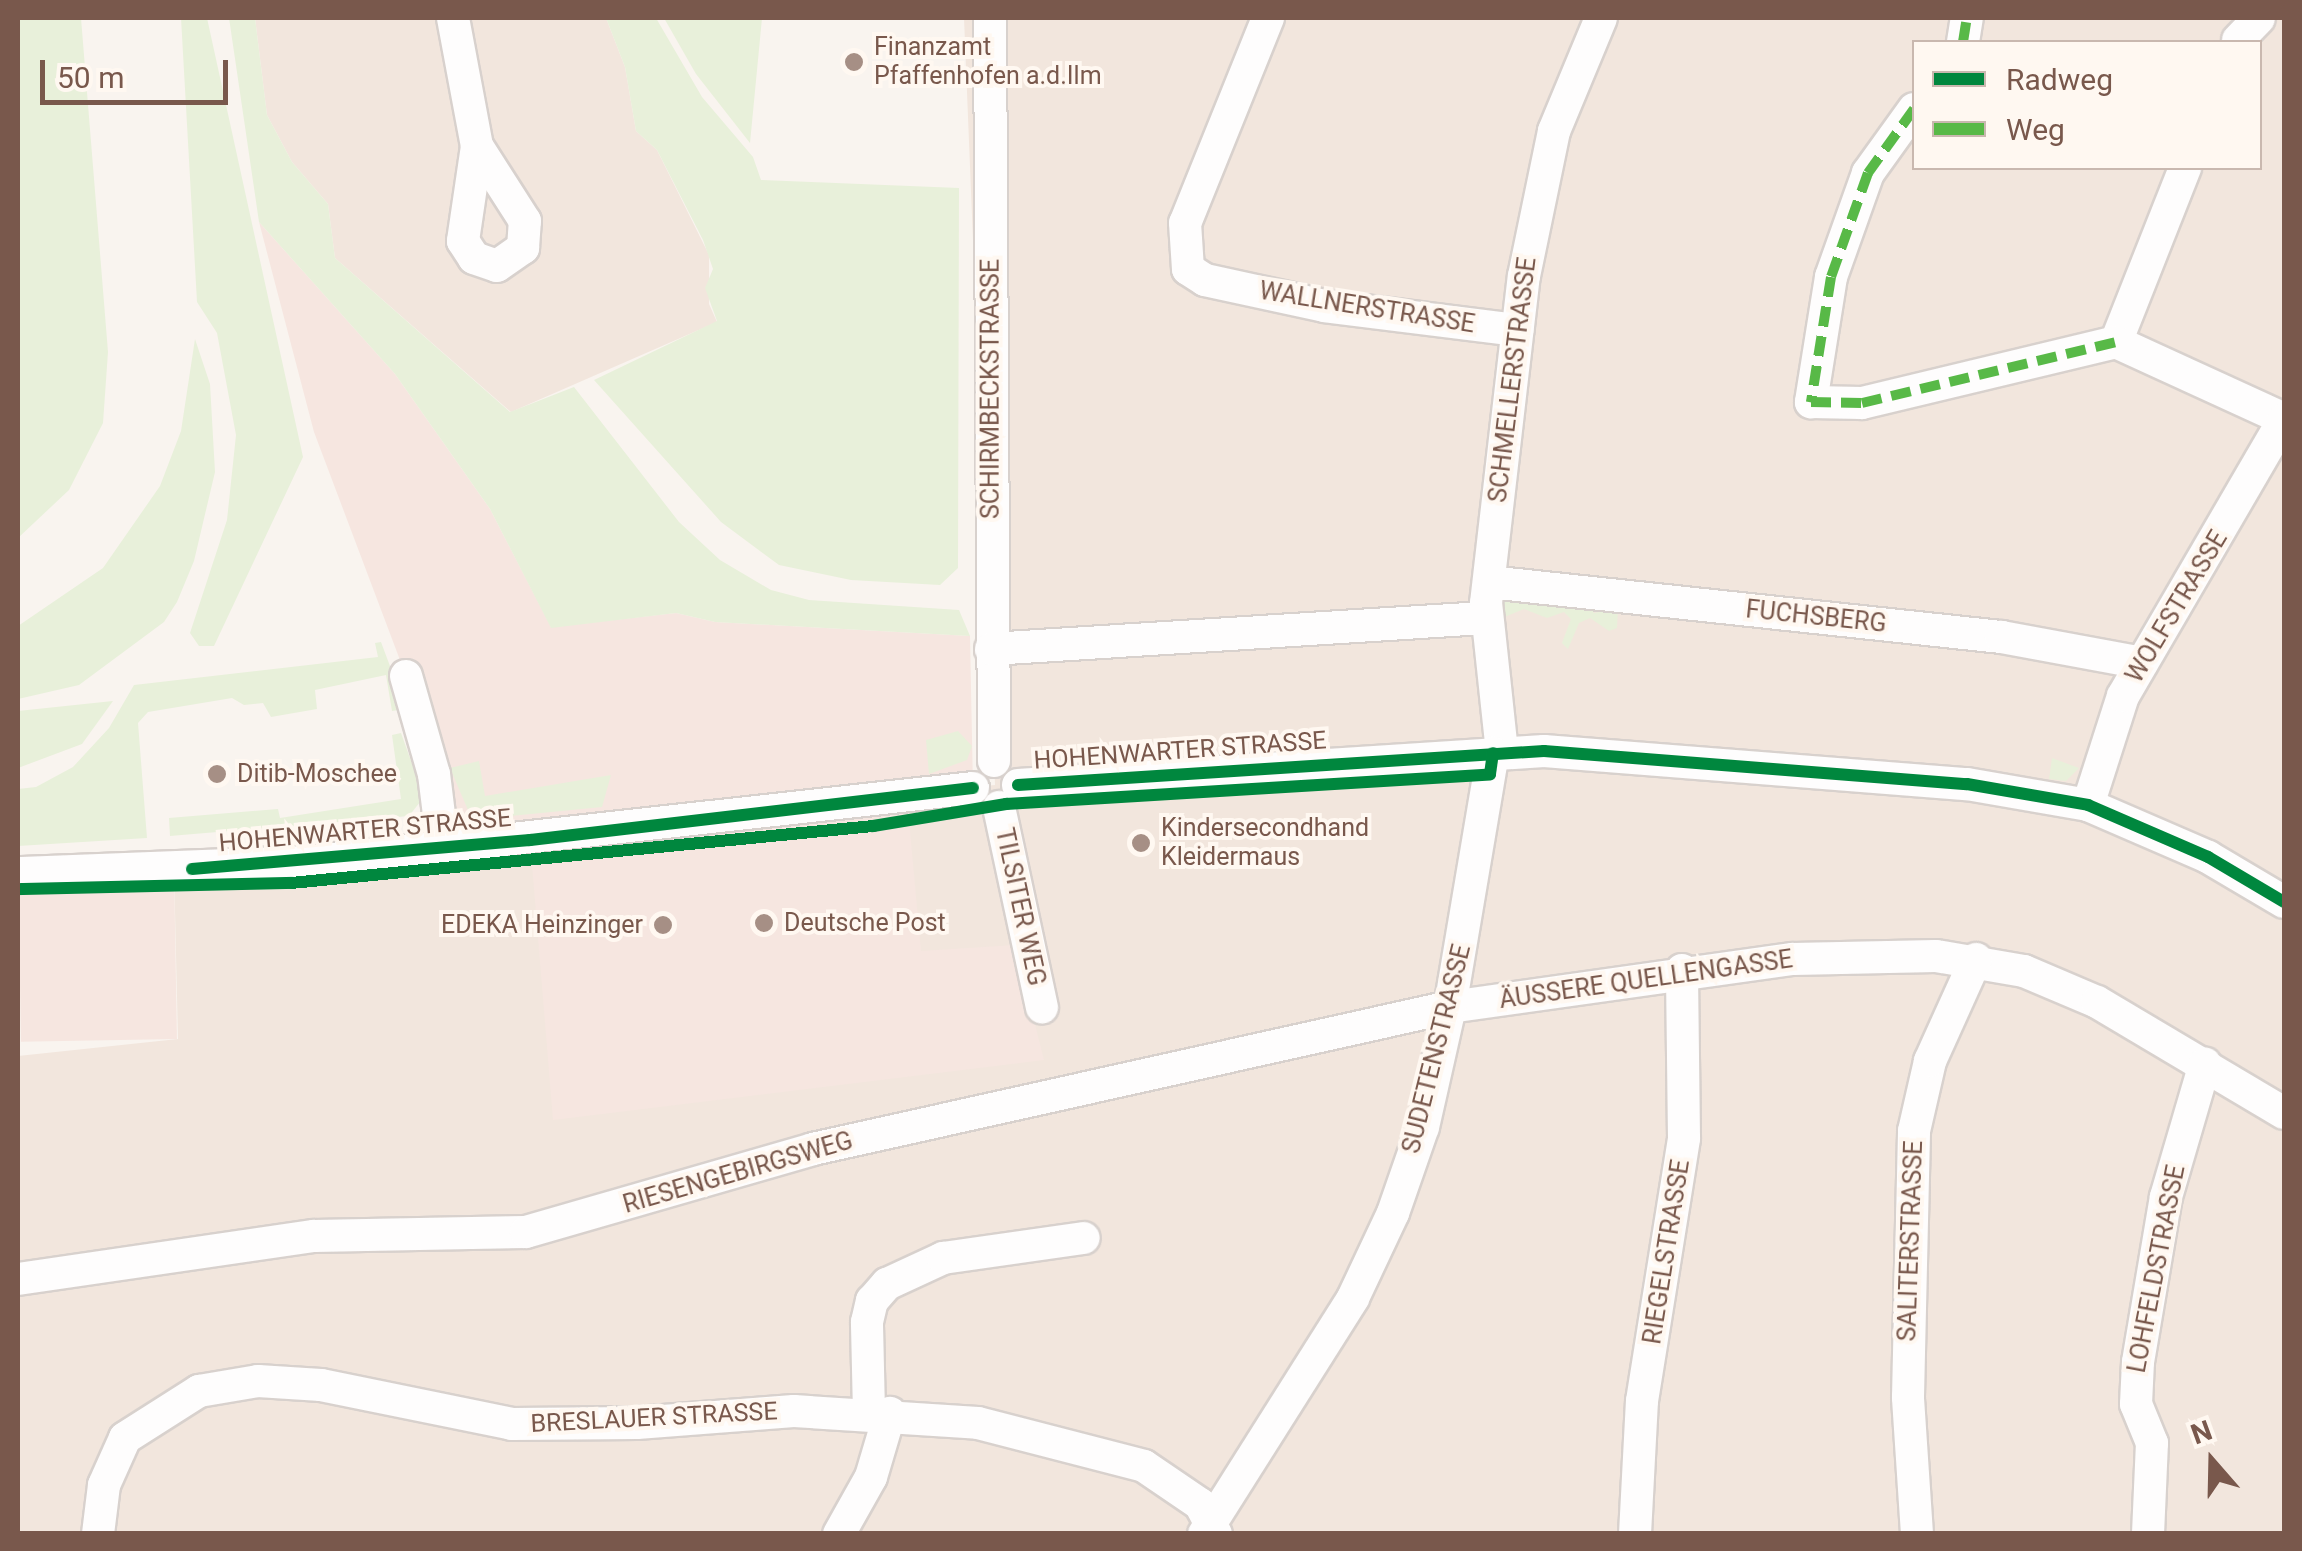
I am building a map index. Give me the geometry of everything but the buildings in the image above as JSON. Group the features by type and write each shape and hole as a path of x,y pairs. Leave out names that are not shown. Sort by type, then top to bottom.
{"street":[{"path":"453,18 478,146"},
{"name":"SCHIRMBECKSTRASSE","path":"990,18 996,785"},
{"name":"WALLNERSTRASSE","path":"1268,18 1185,223 1188,269 1206,280 1324,306 1518,330"},
{"name":"SCHMELLERSTRASSE","path":"1497,753 1485,618 1518,330 1541,178 1570,85 1602,18"},
{"path":"1912,112 1868,173 1830,277 1810,378 1811,402 1898,396 2116,342 2283,419"},
{"path":"2116,342 2184,170"},
{"name":"WOLFSTRASSE","path":"2088,806 2110,726 2283,419"},
{"name":"FUCHSBERG","path":"1489,582 2000,637 2142,664"},
{"path":"992,649 1485,618"},
{"path":"406,676 431,761 443,847"},
{"name":"HOHENWARTER STRASSE","path":"18,873 249,865 996,785 1497,753 1967,784 2088,806 2208,857 2284,902"},
{"name":"SUDETENSTRASSE","path":"1211,1530 1353,1298 1393,1213 1423,1127 1450,1007 1497,753"},
{"name":"TILSITER WEG","path":"996,785 1042,1007"},
{"name":"ÄUSSERE QUELLENGASSE","path":"1450,1007 1682,970 1829,958 1976,959 2024,970 2097,1002 2284,1113"},
{"name":"SALITERSTRASSE","path":"1918,1534 1908,1397 1912,1145 1930,1061 1976,959"},
{"name":"RIEGELSTRASSE","path":"1635,1534 1642,1400 1684,1138 1682,970"},
{"name":"RIESENGEBIRGSWEG","path":"18,1278 314,1236 526,1232 814,1149 1450,1007"},
{"name":"LOHFELDSTRASSE","path":"2148,1534 2152,1443 2136,1404 2136,1374 2166,1197 2205,1064"},
{"path":"839,1534 871,1477 879,1413 867,1322 872,1301 887,1284 943,1258 1084,1238"},
{"name":"BRESLAUER STRASSE","path":"98,1534 104,1485 125,1438 176,1403 225,1384 321,1385 512,1424 879,1413 978,1423 1144,1466 1182,1488 1211,1530"}],"shaded area":[{"path":"255,18 606,18 625,67 636,131 657,150 709,255 709,304 717,322 511,412 335,258 328,204 292,162 267,115"},
{"path":"964,18 2284,18 2284,1533 18,1533 18,1056 178,1039 174,870 995,785"},
{"path":"259,222 395,374 490,509 551,627 676,613 715,622 970,636 973,788 907,798 921,951 1015,945 1044,1060 553,1120 530,840 443,847 406,676 314,432"},
{"path":"174,870 177,1039 21,1042 18,873"}],"green space":[{"path":"18,18 81,18 108,352 103,423 69,490 18,538"},
{"path":"181,18 207,18 303,457 214,646 199,646 190,633 227,520 236,435 217,333 197,302"},
{"path":"229,18 255,18 267,115 292,162 328,204 335,258 510,412 574,387 679,522 720,560 771,590 809,600 959,610 970,636 715,622 676,613 551,628 490,509 395,374 259,222"},
{"path":"606,18 656,18 702,97 753,157 761,180 959,188 958,568 940,585 851,580 779,565 721,522 594,380 717,321 705,288 713,269 703,240 657,150 636,131 625,67"},
{"path":"664,18 762,18 750,143 696,74"},
{"path":"195,339 210,384 215,472 194,561 177,602 164,622 79,685 18,699 18,626 103,568 160,486 181,431"},
{"path":"1496,597 1588,604 1594,613 1618,608 1617,628 1609,631 1590,618 1579,623 1568,649 1562,643 1571,619 1564,612 1547,618 1524,609 1497,620"},
{"path":"381,642 403,701 398,710 392,711 386,675 315,690 317,709 271,717 263,703 244,705 232,698 148,712 138,723 147,838 18,846 18,789 36,787 73,767 109,728 134,685 378,657 375,643"},
{"path":"113,701 82,744 18,768 18,711"},
{"path":"958,731 972,746 967,760 929,774 926,740"},
{"path":"401,733 424,797 409,816 170,836 169,818 278,809 280,818 401,799 392,735"},
{"path":"2052,758 2079,768 2066,781 2049,779"},
{"path":"479,761 485,796 611,775 602,807 490,818 468,810 450,768"}],"marked path":[{"path":"1963,40 1967,18"},
{"path":"1912,112 1868,173 1831,277 1811,402 1862,403 2116,342"}],"cycle path":[{"path":"1018,785 1544,751 1967,784 2088,805 2208,857 2284,902"},
{"path":"18,889 291,883 873,826 1006,804 1490,774 1493,753"},
{"path":"192,869 530,840 973,788"}],"place":[{"name":"Finanzamt Pfaffenhofen a.d.Ilm","path":"854,62"},
{"name":"Ditib-Moschee","path":"217,774"},
{"name":"Kindersecondhand Kleidermaus","path":"1141,843"},
{"name":"Deutsche Post","path":"764,923"},
{"name":"EDEKA Heinzinger","path":"663,925"}]}
